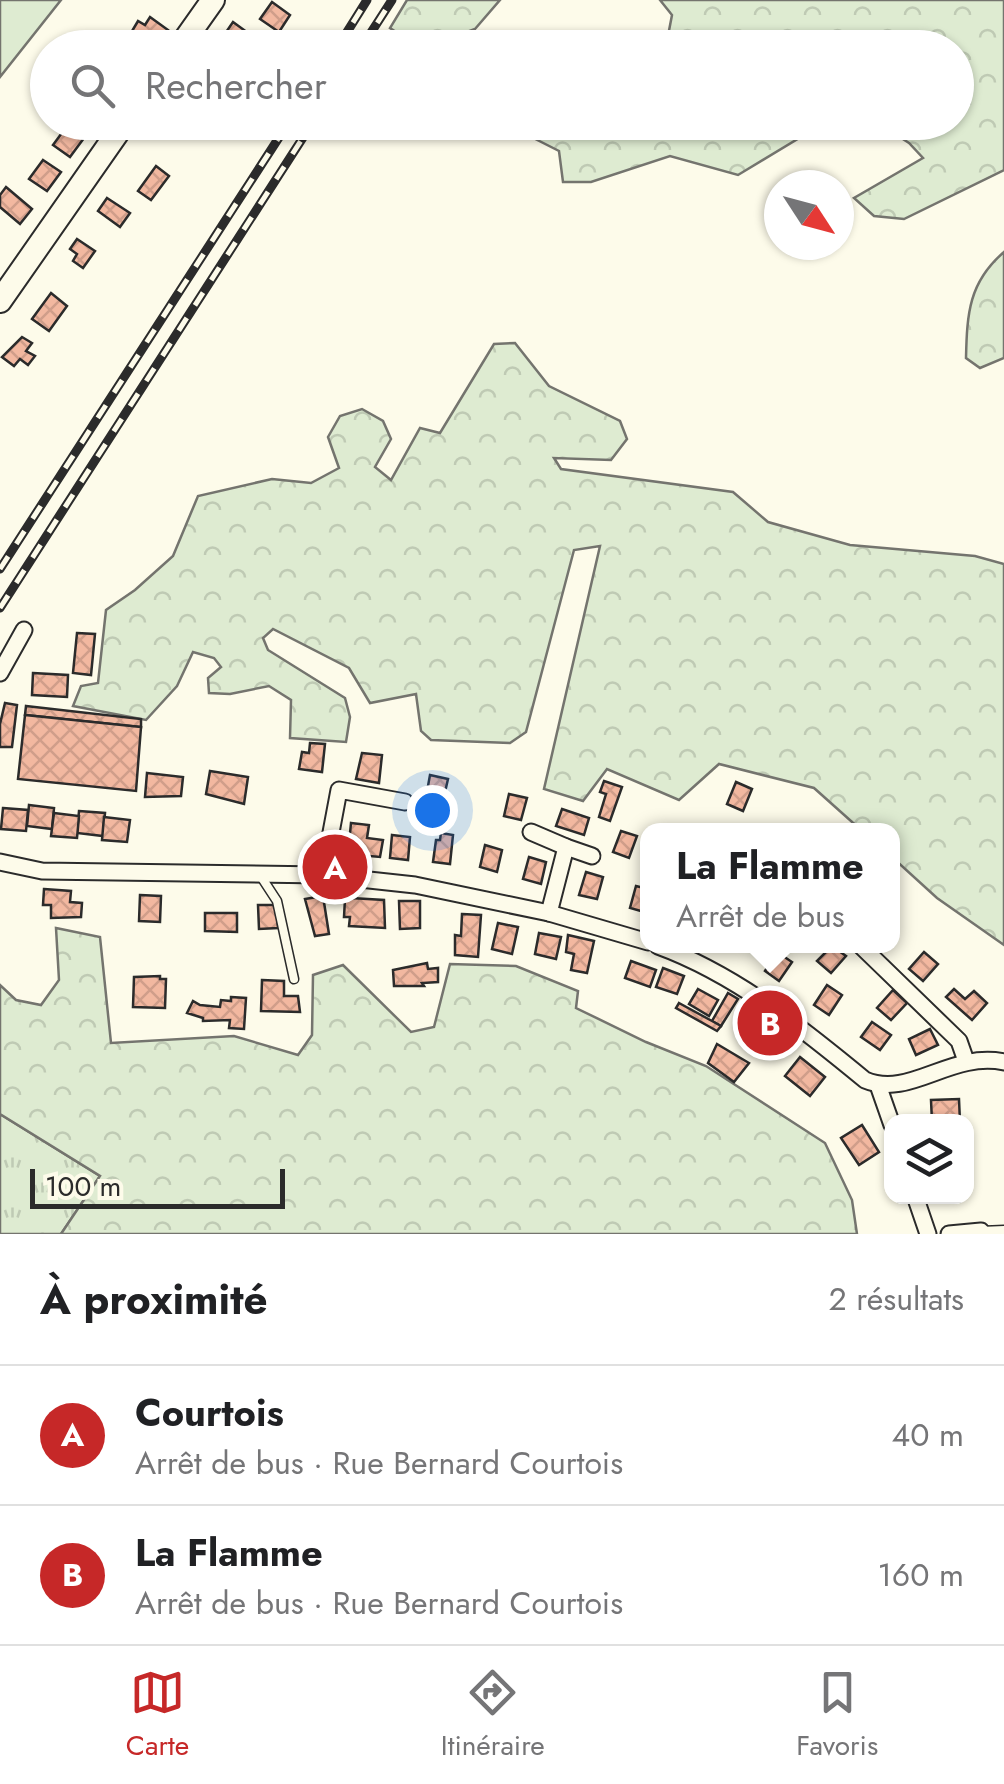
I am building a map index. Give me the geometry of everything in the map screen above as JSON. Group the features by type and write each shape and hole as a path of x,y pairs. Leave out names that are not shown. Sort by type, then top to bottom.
{"main road":[{"path":"192,30 213,0"},
{"path":"0,300 111,140"}],"street":[{"path":"0,674 24,630"},
{"path":"323,875 338,790 405,802"},
{"path":"531,832 592,856"},
{"path":"549,913 566,847"},
{"path":"0,862 42,871 323,875 415,884 549,913 640,940"},
{"path":"690,953 878,1086 900,1086 966,1061 1004,1062"},
{"path":"868,953 959,1040 966,1061"},
{"path":"878,1086 888,1114"},
{"path":"919,1204 928,1234 936,1234"},
{"path":"949,1234 982,1232"}],"lane":[{"path":"260,875 277,901 294,979"},
{"path":"982,1232 1004,1230"}],"green space":[{"path":"0,0 61,0 37,30 30,30 30,39 0,77"},
{"path":"407,0 500,0 472,30 390,28"},
{"path":"660,0 1004,0 1004,170 904,219 874,216 854,198 923,158 904,140 974,140 974,30 669,30 672,15"},
{"path":"537,140 796,140 738,175 670,156 591,182 563,182 559,151"},
{"path":"1004,252 1004,358 980,368 966,358 969,313 983,275"},
{"path":"515,343 549,386 620,421 627,439 611,460 554,458 561,469 733,492 768,522 850,545 975,556 1004,564 1004,945 937,898 900,864 900,823 853,823 814,788 719,764 679,800 607,769 583,801 544,789 600,546 574,550 526,732 510,743 431,740 421,731 416,694 370,703 349,668 273,629 263,638 268,650 345,698 350,717 346,742 290,738 291,700 269,686 230,694 209,693 208,678 221,667 214,658 193,652 177,686 146,720 73,706 81,686 98,683 106,610 173,556 198,496 272,479 311,483 339,468 328,437 340,416 362,409 383,421 391,439 375,467 391,480 420,428 440,433 494,344"},
{"path":"56,928 100,937 111,1043 234,1036 298,1055 312,1035 313,975 343,965 411,1032 434,1027 450,964 516,966 578,991 576,1008 706,1066 825,1143 852,1200 857,1234 61,1234 100,1176 0,1114 0,985 16,1000 41,1005 59,980"},
{"path":"0,1114 100,1176 61,1234 0,1234"}],"building":[{"path":"272,2 290,15 280,30 260,19"},
{"path":"150,17 168,30 133,30 138,21 145,25"},
{"path":"233,22 244,30 228,30"},
{"path":"57,140 83,140 70,157 53,145"},
{"path":"43,160 61,172 47,191 29,179"},
{"path":"156,166 169,176 151,200 138,191"},
{"path":"6,187 32,209 20,224 0,207 0,195"},
{"path":"107,198 130,213 120,227 98,211"},
{"path":"77,239 95,251 83,268 73,261 77,254 70,249"},
{"path":"51,293 67,306 49,331 32,319"},
{"path":"22,337 32,343 26,351 35,356 28,365 20,359 14,366 2,357"},
{"path":"77,633 95,634 91,675 73,673"},
{"path":"33,673 68,675 67,697 32,695"},
{"path":"5,703 17,705 12,747 0,747"},
{"path":"26,706 141,719 141,727 25,715"},
{"path":"25,715 141,727 136,791 18,779"},
{"path":"310,743 325,744 322,772 299,769 302,752 309,753"},
{"path":"362,753 382,755 379,783 356,779"},
{"path":"210,771 248,777 244,804 206,794"},
{"path":"147,773 183,777 181,796 145,797"},
{"path":"430,775 448,779 443,801 426,797"},
{"path":"604,781 622,787 610,821 599,817 606,794 600,792"},
{"path":"736,782 752,789 743,811 727,804"},
{"path":"509,794 527,798 521,820 504,816"},
{"path":"29,805 54,808 52,829 27,826"},
{"path":"3,808 28,810 26,831 1,829"},
{"path":"562,809 589,818 584,835 556,826"},
{"path":"79,811 105,813 103,836 77,833"},
{"path":"54,813 79,816 77,838 51,836"},
{"path":"104,817 130,820 127,842 102,840"},
{"path":"351,823 369,825 367,838 383,840 380,857 348,854"},
{"path":"621,831 637,836 629,858 613,852"},
{"path":"441,833 453,835 450,864 433,862"},
{"path":"392,835 410,837 408,860 390,858"},
{"path":"485,845 502,850 497,872 480,867"},
{"path":"529,857 546,862 541,884 523,879"},
{"path":"586,872 603,877 597,899 579,895"},
{"path":"636,886 640,887 640,911 630,908"},
{"path":"44,889 71,891 70,902 82,903 81,917 51,918 51,905 43,905"},
{"path":"140,895 161,896 160,922 139,921"},
{"path":"323,896 329,934 315,936 305,899"},
{"path":"345,899 384,900 385,928 349,926 350,917 344,917"},
{"path":"399,901 420,901 420,928 400,929"},
{"path":"258,905 277,905 278,928 259,929"},
{"path":"205,913 237,913 237,932 205,931"},
{"path":"462,914 481,915 478,957 455,955 455,935 461,936"},
{"path":"498,923 518,927 512,954 492,949"},
{"path":"539,933 561,937 556,959 535,954"},
{"path":"568,935 594,941 587,973 571,970 574,954 566,952"},
{"path":"924,952 938,964 923,981 909,969"},
{"path":"776,953 792,962 779,981 765,971"},
{"path":"825,953 846,956 831,973 817,961"},
{"path":"631,961 656,970 650,987 625,978"},
{"path":"427,963 428,969 438,968 438,982 394,986 393,970"},
{"path":"663,968 684,976 677,994 656,987"},
{"path":"134,977 166,979 165,1008 133,1007"},
{"path":"262,980 284,981 284,996 298,996 300,1012 261,1011"},
{"path":"827,985 842,995 829,1015 814,1005"},
{"path":"698,989 718,1000 709,1016 689,1004"},
{"path":"954,989 965,999 974,991 987,1003 972,1020 946,997"},
{"path":"893,990 907,1003 891,1020 877,1008"},
{"path":"728,993 738,999 721,1026 712,1021"},
{"path":"231,997 246,998 244,1029 229,1028 230,1020 203,1021 187,1013 193,1001 220,1007 221,1000 231,1001"},
{"path":"679,1003 721,1026 717,1031 676,1008"},
{"path":"872,1022 891,1035 880,1050 861,1037"},
{"path":"930,1029 938,1045 916,1055 909,1039"},
{"path":"717,1044 749,1063 734,1082 708,1063"},
{"path":"800,1057 825,1077 810,1096 785,1076"},
{"path":"959,1099 960,1114 932,1114 931,1100"},
{"path":"862,1125 879,1152 859,1165 841,1138"}],"railway":[{"path":"348,30 367,0"},
{"path":"373,30 392,0"},
{"path":"0,569 277,140"},
{"path":"0,608 301,140"}],"place":[{"name":"Courtois","path":"335,867"},
{"name":"La Flamme","path":"770,1023"}]}
